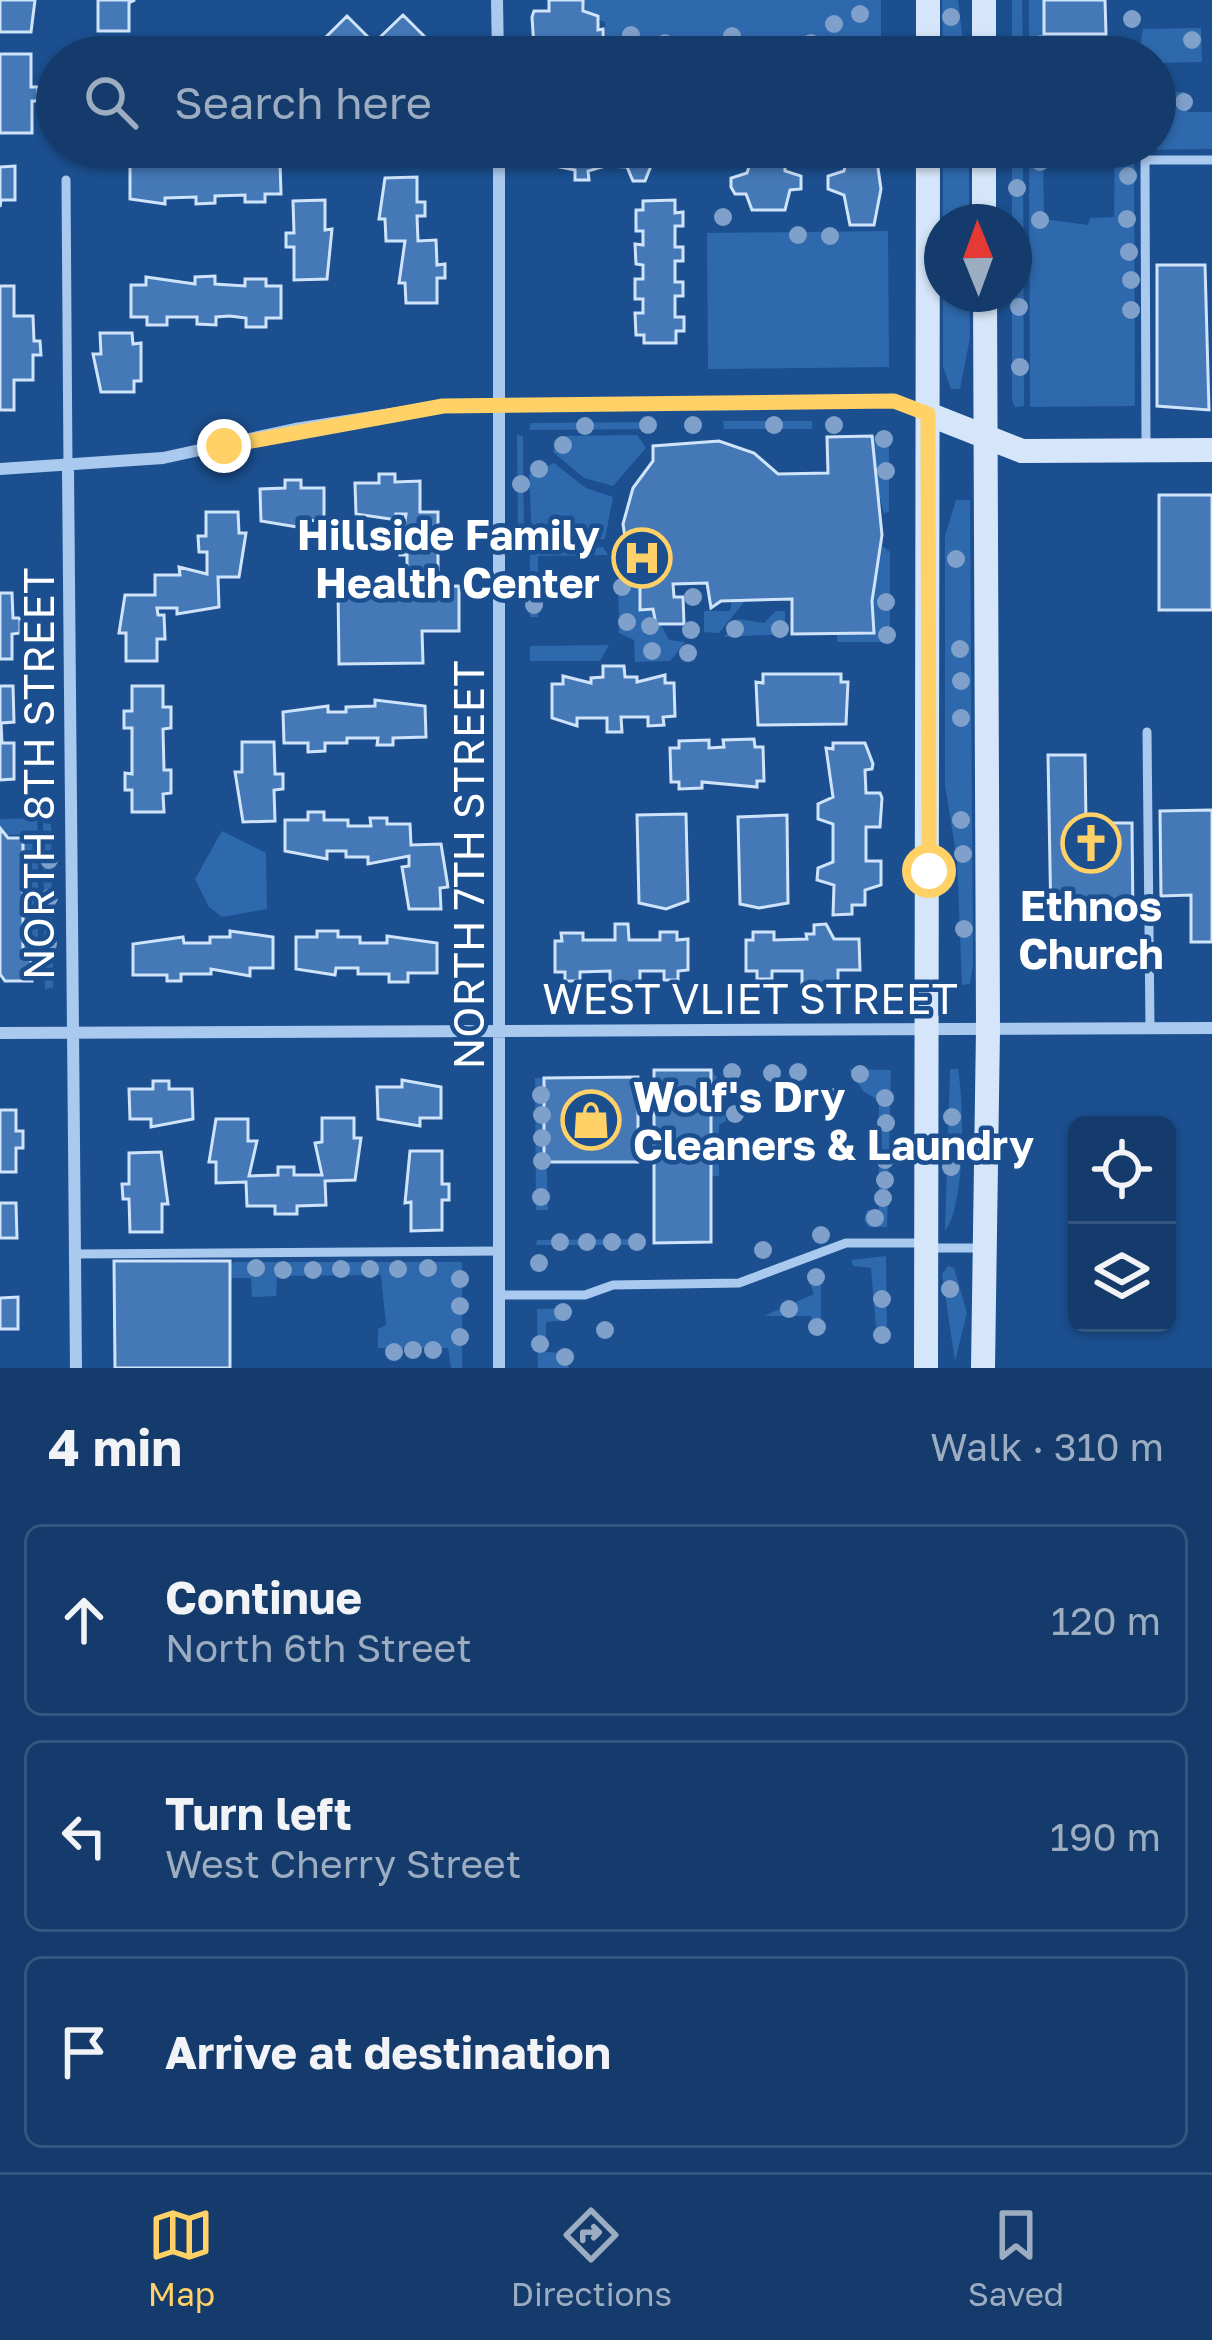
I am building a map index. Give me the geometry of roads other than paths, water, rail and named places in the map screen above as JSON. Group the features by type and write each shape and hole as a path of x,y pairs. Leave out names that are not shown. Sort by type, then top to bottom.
{"main road":[{"path":"928,0 928,36"},
{"path":"984,0 984,36"},
{"path":"926,1368 928,168"},
{"path":"984,168 984,204"},
{"path":"983,1368 988,1029 985,312"},
{"path":"928,414 1022,451 1212,450"}],"street":[{"path":"497,0 498,36"},
{"name":"NORTH 7TH STREET","path":"499,168 500,1368"},
{"path":"0,469 163,458 392,412 501,404 894,401 928,414"},
{"name":"NORTH 8TH STREET","path":"68,468 76,1368"},
{"name":"WEST VLIET STREET","path":"0,1033 1212,1028"}],"lane":[{"path":"1176,160 1212,160"},
{"path":"1145,168 1146,450"},
{"name":"NORTH 8TH STREET","path":"66,180 68,468"},
{"path":"1148,732 1150,1028"},
{"path":"500,1295 585,1295 613,1285 740,1283 846,1243 982,1248"},
{"path":"75,1254 500,1251"}],"place":[{"name":"Hillside Family Health Center","path":"642,558"},
{"name":"Ethnos Church","path":"1091,843"},
{"name":"Wolf's Dry Cleaners & Laundry","path":"591,1120"}]}
